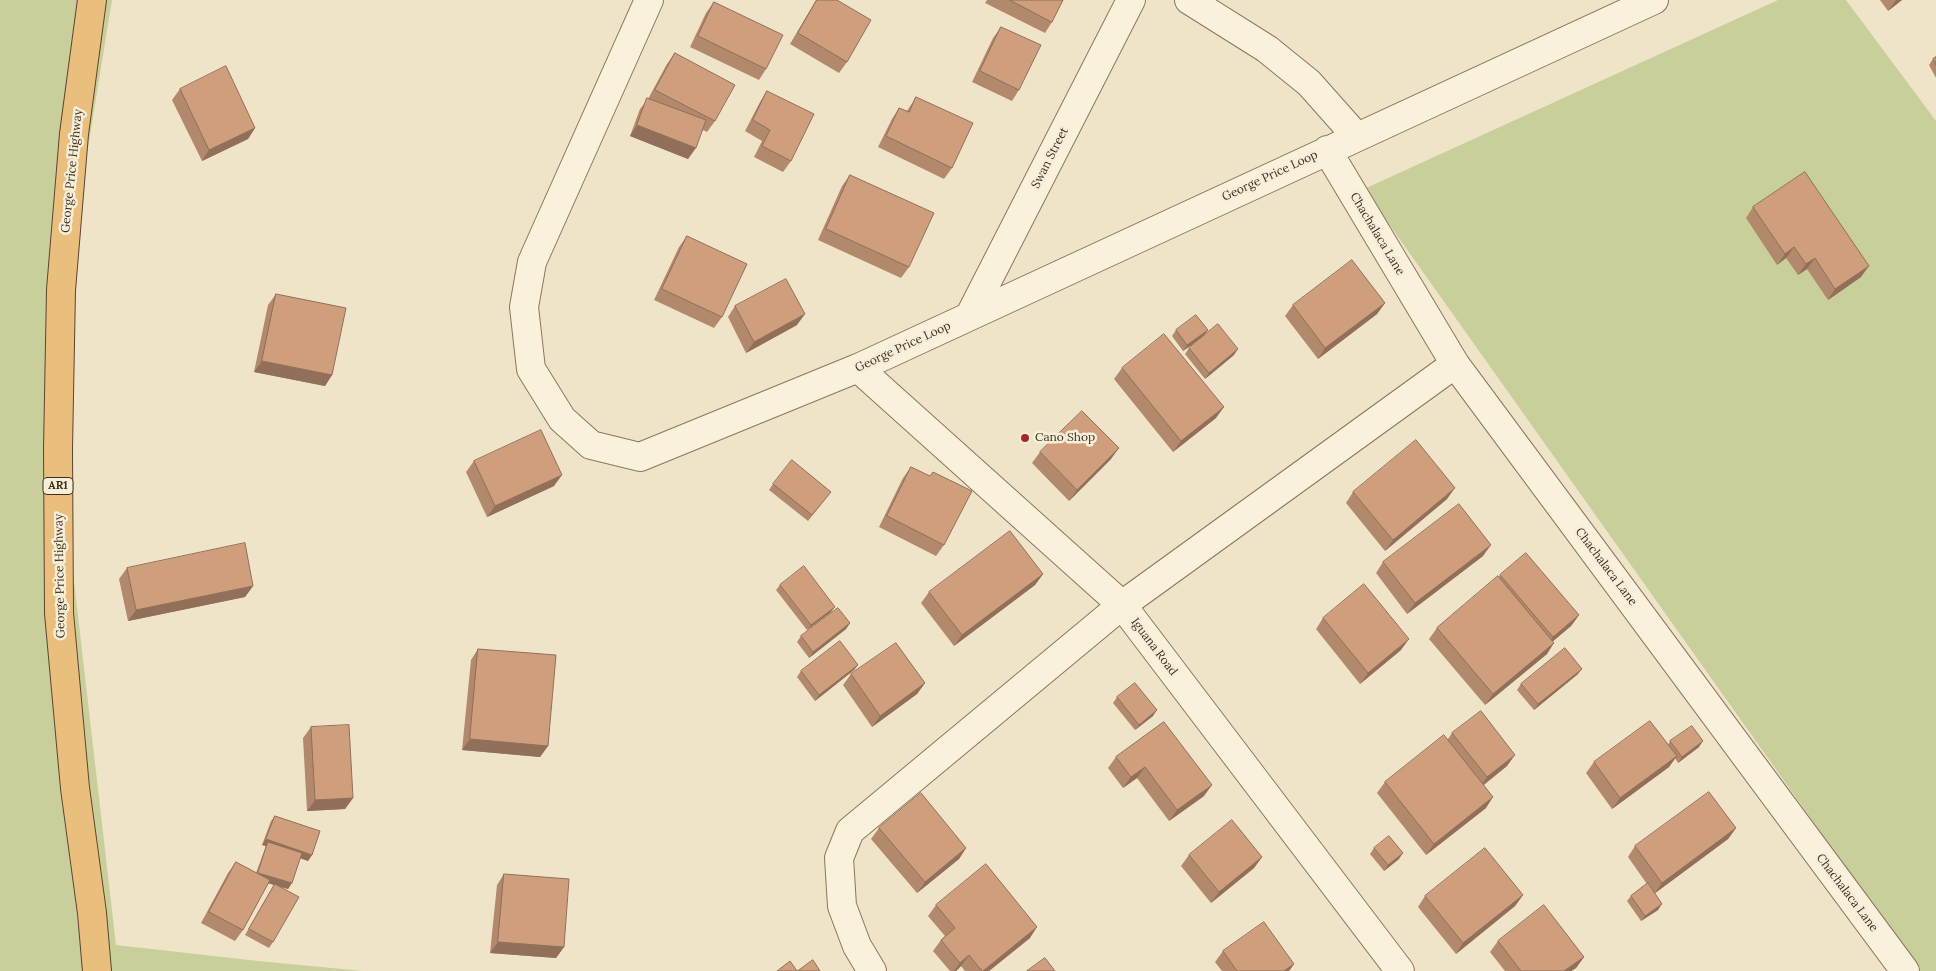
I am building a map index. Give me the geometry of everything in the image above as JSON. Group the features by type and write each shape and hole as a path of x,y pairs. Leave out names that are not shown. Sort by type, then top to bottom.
{"highway":[{"name":"George Price Highway","path":"92,0 74,134 60,290 58,449 59,612 74,788 92,913 97,971"}],"street":[{"name":"George Price Loop","path":"649,0 532,262 524,307 531,369 562,419 591,445 640,456 858,368 1654,0"},
{"name":"Swan Street","path":"970,315 1131,0"},
{"path":"1189,0 1267,49 1308,83 1357,137"},
{"name":"Chachalaca Lane","path":"1327,150 1455,364 1905,971"},
{"path":"872,971 857,946 842,906 839,858 850,832 1122,604 1455,364"},
{"name":"Iguana Road","path":"858,368 1122,604 1400,971"}],"green space":[{"path":"0,0 112,0 87,154 72,337 71,555 116,945 363,971 0,971"},
{"path":"1778,0 1846,0 1936,121 1936,971 1919,971 1364,189"}],"building":[{"path":"817,0 837,0 871,20 847,62 798,33"},
{"path":"1010,0 1063,0 1052,22"},
{"path":"714,2 783,35 766,69 698,36"},
{"path":"1001,27 1041,45 1019,90 980,71"},
{"path":"675,53 735,85 715,121 655,90"},
{"path":"226,66 255,128 209,150 180,89"},
{"path":"767,91 814,114 791,161 762,146 770,130 753,120"},
{"path":"916,97 973,123 952,168 886,136 899,108 909,112"},
{"path":"647,98 706,120 696,148 637,125"},
{"path":"1805,172 1869,266 1835,289 1815,258 1806,264 1794,247 1785,254 1753,207"},
{"path":"850,175 934,213 909,267 826,229"},
{"path":"687,236 747,264 722,317 662,289"},
{"path":"1352,260 1385,303 1325,348 1293,305"},
{"path":"786,279 805,314 754,342 735,306"},
{"path":"276,294 346,308 332,375 262,361"},
{"path":"1196,315 1208,330 1187,345 1176,330"},
{"path":"1218,324 1238,349 1209,373 1189,348"},
{"path":"1164,334 1224,407 1181,441 1122,368"},
{"path":"1082,411 1119,448 1077,490 1040,452"},
{"path":"541,430 562,475 495,506 474,461"},
{"path":"1416,440 1455,488 1393,540 1353,492"},
{"path":"792,460 831,492 812,515 773,484"},
{"path":"911,467 930,476 933,472 972,491 944,545 887,516"},
{"path":"1459,504 1491,545 1415,603 1383,562"},
{"path":"1010,531 1043,574 962,635 929,592"},
{"path":"245,543 253,586 136,610 127,568"},
{"path":"1526,553 1579,615 1553,637 1500,575"},
{"path":"804,566 835,607 811,625 780,585"},
{"path":"1498,576 1554,643 1493,694 1437,628"},
{"path":"1364,584 1409,639 1368,673 1323,618"},
{"path":"838,608 850,623 813,652 801,636"},
{"path":"840,641 858,665 819,695 801,671"},
{"path":"896,643 925,683 880,716 851,674"},
{"path":"1565,648 1582,669 1538,704 1521,684"},
{"path":"478,649 556,655 548,746 470,739"},
{"path":"1135,683 1157,710 1139,725 1117,697"},
{"path":"1481,711 1515,755 1487,777 1452,733"},
{"path":"1650,721 1677,756 1620,798 1594,762"},
{"path":"1164,722 1212,785 1177,810 1145,767 1131,777 1116,757"},
{"path":"349,725 353,798 315,800 311,727"},
{"path":"1692,726 1703,741 1682,757 1670,741"},
{"path":"1444,735 1493,797 1434,844 1385,782"},
{"path":"1709,792 1736,828 1662,883 1635,846"},
{"path":"921,793 966,848 925,882 879,828"},
{"path":"275,816 320,831 312,855 266,839"},
{"path":"1232,820 1262,857 1219,892 1189,855"},
{"path":"1389,836 1403,853 1388,865 1374,848"},
{"path":"268,842 302,853 292,883 258,873"},
{"path":"1485,848 1523,895 1463,943 1425,896"},
{"path":"236,862 270,880 243,930 209,912"},
{"path":"986,864 1037,927 982,971 969,955 960,963 941,940 955,928 936,905"},
{"path":"504,874 569,879 564,947 498,942"},
{"path":"1648,883 1662,904 1645,916 1631,896"},
{"path":"275,884 299,897 273,942 249,929"},
{"path":"1544,905 1584,957 1564,971 1521,971 1498,941"},
{"path":"1264,922 1294,964 1284,971 1237,971 1223,951"},
{"path":"1045,958 1055,971 1027,971"},
{"path":"813,960 820,971 797,971"},
{"path":"790,961 797,971 777,971"}],"place":[{"name":"Cano Shop","path":"1025,438"}]}
